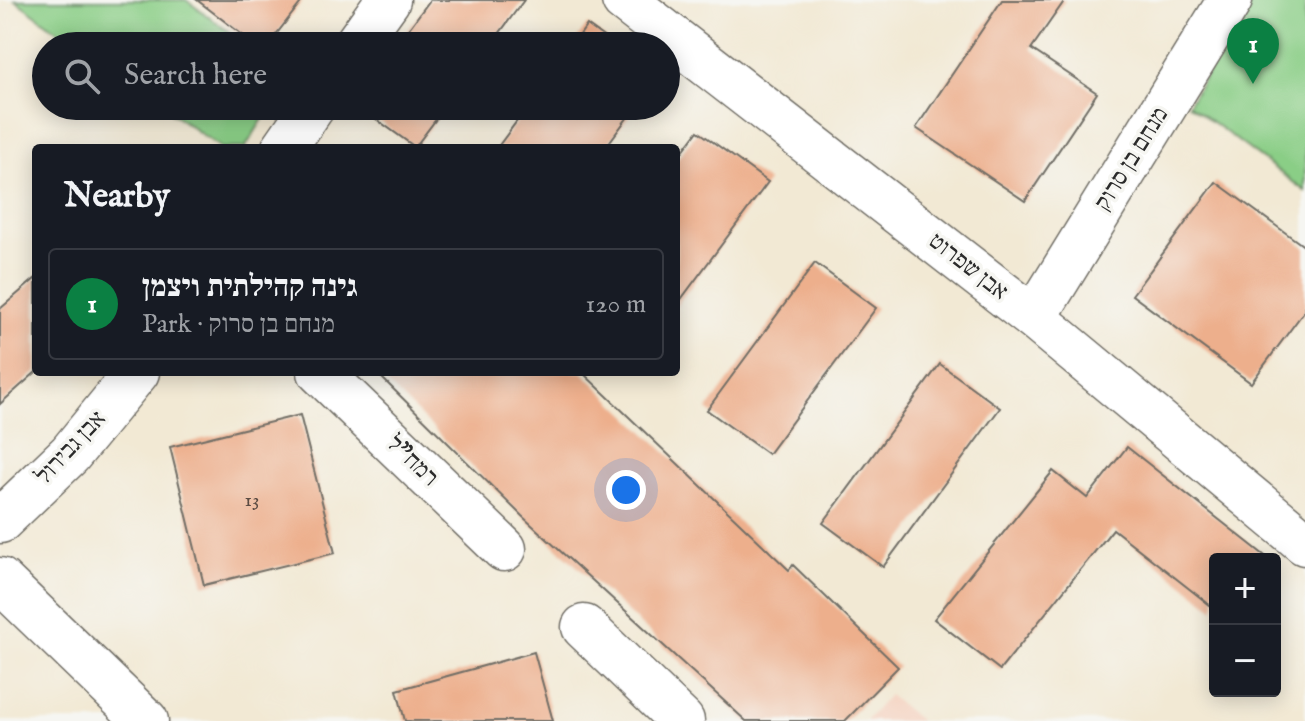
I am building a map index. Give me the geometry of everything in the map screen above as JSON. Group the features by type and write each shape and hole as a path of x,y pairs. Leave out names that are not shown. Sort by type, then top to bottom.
{"street":[{"path":"365,32 388,0"},
{"name":"אבן שפרוט","path":"624,0 665,32"},
{"name":"מנחם בן סרוק","path":"1034,318 1230,0"},
{"name":"אבן שפרוט","path":"680,43 1034,318 1305,543"},
{"path":"287,144 303,120"},
{"name":"אבן גבירול","path":"0,521 70,454 134,376"},
{"name":"רמח\"ל","path":"324,376 504,549"},
{"path":"0,580 146,721"},
{"path":"584,627 682,721"}],"shaded area":[{"path":"889,695 920,721 866,721"}],"green space":[{"path":"15,0 186,0 229,32 60,32"},
{"path":"1253,0 1305,0 1305,191 1188,104"},
{"path":"182,120 262,120 247,144 215,144"}],"building":[{"path":"197,0 303,0 278,32 239,32"},
{"path":"430,0 524,0 500,32 406,32"},
{"path":"1002,0 1065,0 1031,49 1097,93 1025,201 916,128"},
{"path":"587,25 597,32 582,32"},
{"path":"377,120 435,120 417,144 411,144"},
{"path":"518,120 626,120 608,144 500,144"},
{"path":"698,131 768,182 680,301 680,155"},
{"path":"1216,182 1305,247 1305,310 1251,383 1132,295"},
{"path":"815,263 876,308 768,454 707,410"},
{"path":"32,281 32,376 0,404 0,309"},
{"path":"940,364 1000,408 883,567 823,523"},
{"path":"380,376 586,376 789,570 793,565 898,667 845,721 746,721 522,516"},
{"path":"300,415 335,553 204,585 170,447"},
{"path":"1127,447 1261,553 1209,553 1209,604 1113,529 1000,670 934,619 1053,471 1087,498"},
{"path":"534,652 553,721 405,721 397,690"}],"place":[{"name":"גינה קהילתית ויצמן","path":"1253,84"}]}
